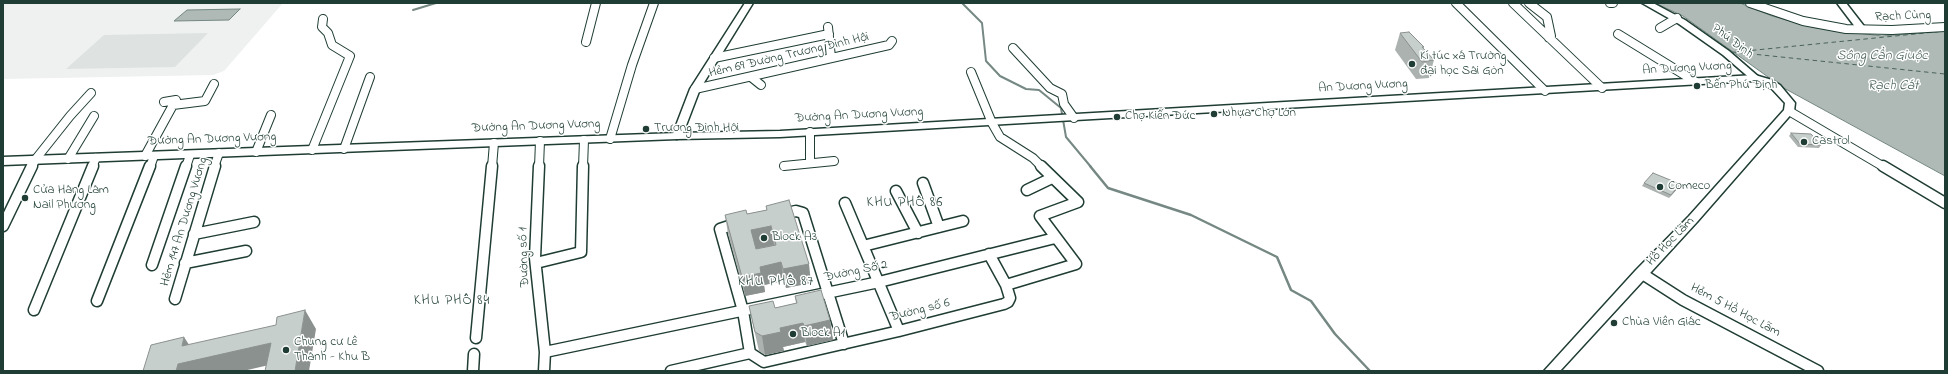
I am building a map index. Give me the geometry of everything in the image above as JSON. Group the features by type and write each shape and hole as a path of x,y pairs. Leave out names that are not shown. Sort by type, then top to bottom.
{"main road":[{"name":"An Dương Vương","path":"1071,118 1755,78"},
{"name":"Phú Định","path":"1755,78 1768,82 1776,87 1790,103 1789,111"},
{"name":"Hồ Học Lãm","path":"1551,371 1693,219 1789,111"},
{"name":"Đường An Dương Vương","path":"3,161 677,136 780,134 1071,118"}],"street":[{"path":"586,42 596,3"},
{"path":"610,139 632,65 654,3"},
{"path":"677,136 695,89 749,3"},
{"path":"1456,3 1545,91"},
{"path":"1513,3 1602,88"},
{"path":"1529,3 1547,17 1552,36 1549,38"},
{"name":"Phú Định","path":"1646,3 1676,18 1730,52 1755,78"},
{"name":"Rạch Cùng","path":"1750,3 1803,21 1846,29 1892,30 1945,27"},
{"path":"1841,3 1862,30"},
{"path":"1660,28 1676,18"},
{"path":"312,150 350,56 332,45 328,33 322,27 323,19"},
{"path":"714,58 828,30 831,58"},
{"path":"1618,34 1696,82"},
{"name":"Hẻm 69 Đường Trương Đình Hội","path":"695,89 890,43"},
{"path":"1013,48 1050,88 1059,90 1071,118"},
{"path":"972,72 992,123 1000,137 1033,158 1078,202 1040,216 1076,264 1006,285 989,254"},
{"path":"344,149 370,77"},
{"path":"751,77 761,85"},
{"path":"174,105 205,101 214,84"},
{"path":"3,226 35,160 75,110 92,93"},
{"path":"97,301 149,156 176,100 164,102"},
{"path":"1789,111 1945,203"},
{"path":"256,152 271,115"},
{"path":"68,159 94,116"},
{"path":"810,132 810,164"},
{"path":"536,263 581,252 584,140"},
{"name":"Đường số 1","path":"540,141 536,263 545,352 544,371"},
{"path":"476,338 494,143"},
{"name":"Hẻm 147 An Dương Vương","path":"175,299 219,153"},
{"path":"152,265 190,154"},
{"path":"34,310 96,158"},
{"path":"784,166 834,161"},
{"path":"1027,190 1052,178"},
{"path":"923,183 939,227"},
{"path":"896,191 918,233"},
{"path":"845,203 899,331"},
{"path":"774,216 796,211 803,213 844,344"},
{"path":"863,246 963,221"},
{"path":"194,234 254,222"},
{"path":"670,371 750,353 743,311 720,229 723,226 745,222"},
{"name":"Đường Số 2","path":"545,352 879,282 1055,238"},
{"path":"185,263 246,251"},
{"name":"Hẻm 5 Hồ Học Lãm","path":"1641,273 1684,300 1818,371"},
{"name":"Đường số 6","path":"750,353 764,362 899,331 1004,304 1008,302 1010,298 1006,285"},
{"path":"473,371 474,354"}],"shaded area":[{"path":"3,3 283,3 224,71 213,75 3,79"},
{"path":"208,33 175,67 66,69 104,35"}],"water":[{"name":"Rạch Cát","path":"1655,3 1740,3 1772,16 1816,28 1882,36 1945,31 1945,176 1782,87 1683,16"},
{"path":"240,9 229,20 174,21 187,10"}],"building":[{"path":"1409,32 1434,60 1422,62 1400,33"},
{"path":"1791,133 1811,134 1821,145 1800,144"},
{"name":"Comeco","path":"1653,173 1680,184 1671,195 1644,183"},
{"path":"789,200 809,264 783,269 781,262 760,267 761,273 742,277 725,215 746,210 747,214 767,210 766,206","holes":["771,226 776,245 756,249 751,230"]},
{"path":"821,290 830,320 804,326 803,323 780,328 781,332 762,336 755,332 749,306 773,301 775,308 797,303 795,296"},
{"path":"305,310 295,371 265,371 271,343 178,364 176,371 143,371 151,345 184,337 182,346 276,325 277,317"}],"waterway":[{"path":"413,10 436,3"},
{"path":"962,3 982,23 986,61 1000,76 1026,89 1039,90 1061,108 1066,137 1091,167"},
{"path":"1090,166 1108,188 1191,215 1277,257 1291,290 1311,301 1335,334 1370,371"}],"ferry route":[{"path":"1736,52 1945,31"},
{"path":"1733,52 1945,74"}],"place":[{"name":"Kí túc xá Trường đại học Sài Gòn","path":"1412,64"},
{"name":"Bến Phú Định","path":"1697,86"},
{"name":"Nhựa Chợ Lớn","path":"1214,114"},
{"name":"Chợ Kiến Đức","path":"1117,117"},
{"name":"Trương Đình Hội","path":"646,129"},
{"name":"Castrol","path":"1804,142"},
{"name":"Comeco","path":"1660,187"},
{"name":"Cửa Hàng Làm Nail Phương","path":"25,198"},
{"name":"Block A3","path":"764,238"},
{"name":"Chùa Viên Giác","path":"1614,323"},
{"name":"Block A1","path":"793,334"},
{"name":"Chung cư Lê Thành - Khu B","path":"286,350"}],"district":[{"name":"KHU PHỐ 86","path":"905,204"},
{"name":"KHU PHỐ 87","path":"776,283"},
{"name":"KHU PHỐ 84","path":"452,302"}],"water label":[{"name":"Sông Cần Giuộc","path":"1882,57"}]}
